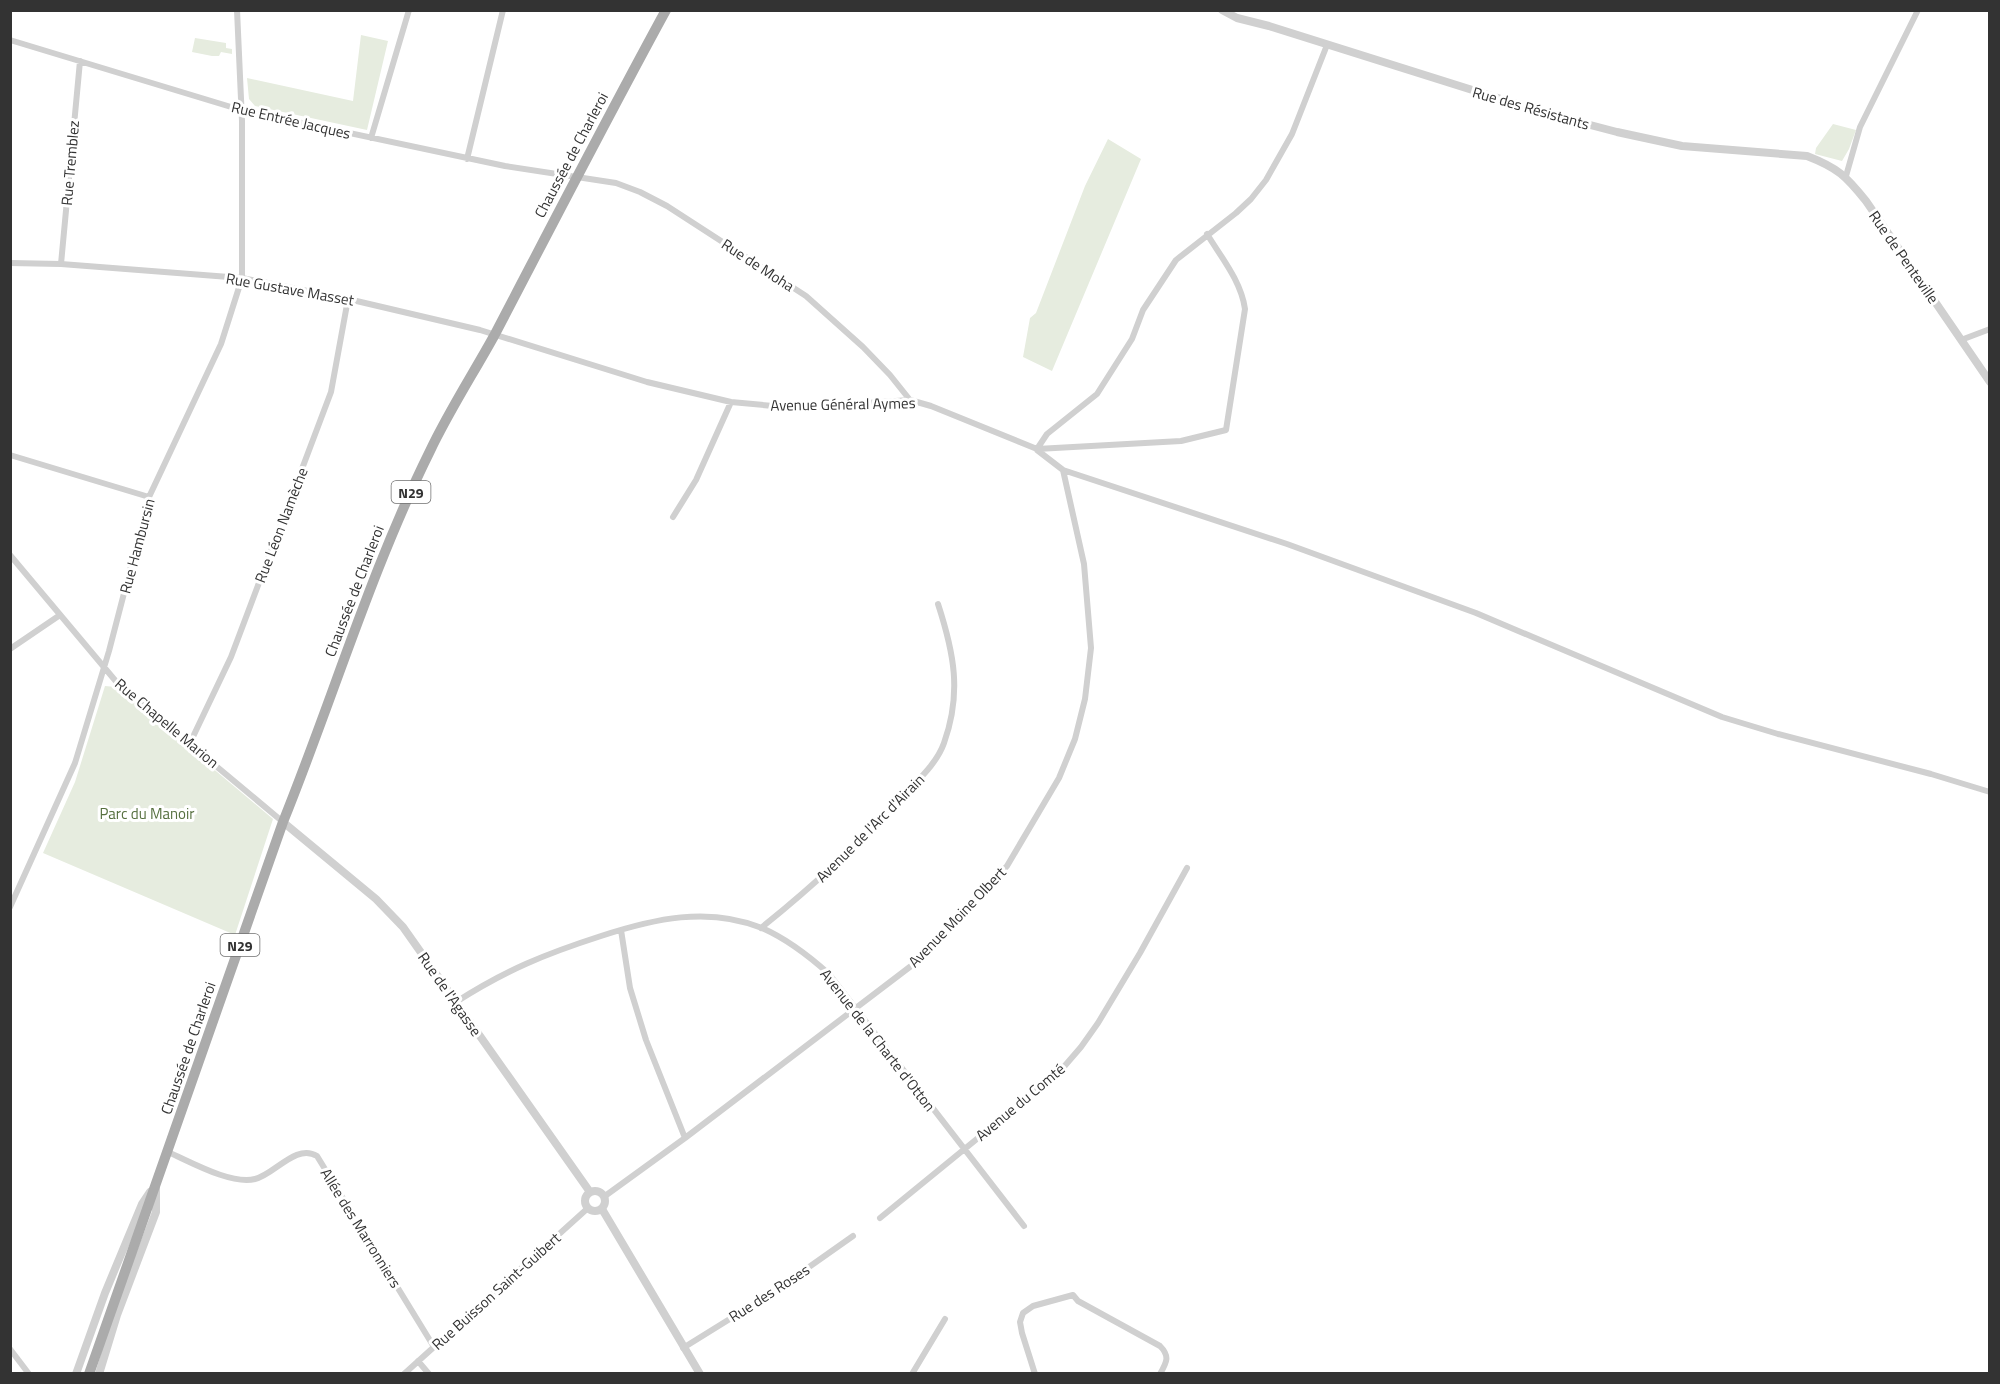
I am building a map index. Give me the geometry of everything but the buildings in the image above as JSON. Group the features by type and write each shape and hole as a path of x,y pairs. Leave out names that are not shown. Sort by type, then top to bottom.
{"main road":[{"name":"Chaussée de Charleroi","path":"89,1374 283,822 315,742 347,647 383,554 430,451 495,334 666,10"}],"street":[{"name":"Rue Hambursin","path":"10,907 75,763 104,668 149,497 221,344 243,278 237,10"},
{"path":"371,138 409,10"},
{"path":"467,159 503,10"},
{"name":"Rue des Résistants","path":"1222,10 1237,18 1552,115 1682,146 1808,156 1846,176"},
{"path":"1846,176 1860,127 1918,10"},
{"name":"Rue Entrée Jacques","path":"10,39 241,110 467,159 576,178"},
{"path":"1327,45 1292,134 1266,180 1251,199 1176,260 1143,310 1132,339 1097,394 1047,434 1037,449 1063,470 1216,520 1476,613 1722,717 1989,792"},
{"name":"Rue Tremblez","path":"61,264 80,61"},
{"name":"Rue de Penteville","path":"1846,176 1866,201 1989,382"},
{"name":"Rue de Moha","path":"576,178 616,183 640,192 667,206 806,296 863,347 910,400"},
{"name":"Avenue Général Aymes","path":"495,334 647,382 731,402 795,408 910,400 931,406 1037,449 1181,441 1226,430 1245,309 1243,296 1236,281 1207,234"},
{"name":"Rue Gustave Masset","path":"10,263 61,264 243,278 348,299 495,334"},
{"name":"Rue Léon Namèche","path":"190,743 231,657 331,392 348,299"},
{"path":"1961,340 1989,329"},
{"path":"674,517 696,480 731,402"},
{"path":"10,455 149,497"},
{"name":"Avenue Moine Olbert","path":"605,1196 915,963 1007,866 1059,778 1075,739 1085,699 1091,648 1084,564 1063,470"},
{"name":"Rue Chapelle Marion","path":"10,555 119,685 283,822"},
{"name":"Avenue de l'Arc d'Airain","path":"761,928 796,900 886,815 930,766 944,745 955,686 953,657 938,604"},
{"path":"10,649 60,615"},
{"name":"Rue de l'Agasse","path":"283,822 344,871 393,915 590,1192"},
{"name":"Avenue du Comté","path":"880,1218 1062,1069 1098,1023 1187,868"},
{"name":"Avenue de la Charte d'Otton","path":"456,1002 492,979 526,963 564,948 670,917 707,916 738,921 761,928 790,943 829,974 1024,1226"},
{"path":"621,930 630,988 643,1029 685,1138"},
{"name":"Allée des Marronniers","path":"168,1152 240,1180 260,1178 288,1160 304,1153 317,1156 434,1347"},
{"name":"Chaussée de Charleroi","path":"76,1374 105,1293 142,1204 156,1182"},
{"name":"Chaussée de Charleroi","path":"99,1374 117,1316 156,1212 156,1182"},
{"path":"600,1191 605,1196 602,1209 593,1211 588,1208 585,1201 590,1192 600,1191"},
{"name":"Rue Buisson Saint-Guibert","path":"404,1374 588,1208"},
{"path":"602,1209 700,1374"},
{"name":"Rue des Roses","path":"683,1348 774,1291 853,1236"},
{"path":"1035,1374 1022,1334 1020,1322 1023,1313 1033,1306 1073,1295 1077,1301 1160,1346 1167,1355 1167,1362 1160,1374"},
{"path":"912,1374 945,1319"},
{"path":"10,1349 29,1374"},
{"path":"418,1361 429,1374"}],"green space":[{"path":"361,35 388,41 367,130 255,106 249,99 247,78 353,101"},
{"path":"195,38 226,43 226,48 232,49 232,54 221,52 219,56 212,56 192,52"},
{"path":"1833,124 1856,130 1842,161 1815,154 1816,148"},
{"path":"1108,139 1141,159 1052,371 1023,357 1030,318 1036,313 1085,186"},
{"name":"Parc du Manoir","path":"105,686 116,687 273,819 235,935 43,853 75,782"}]}
